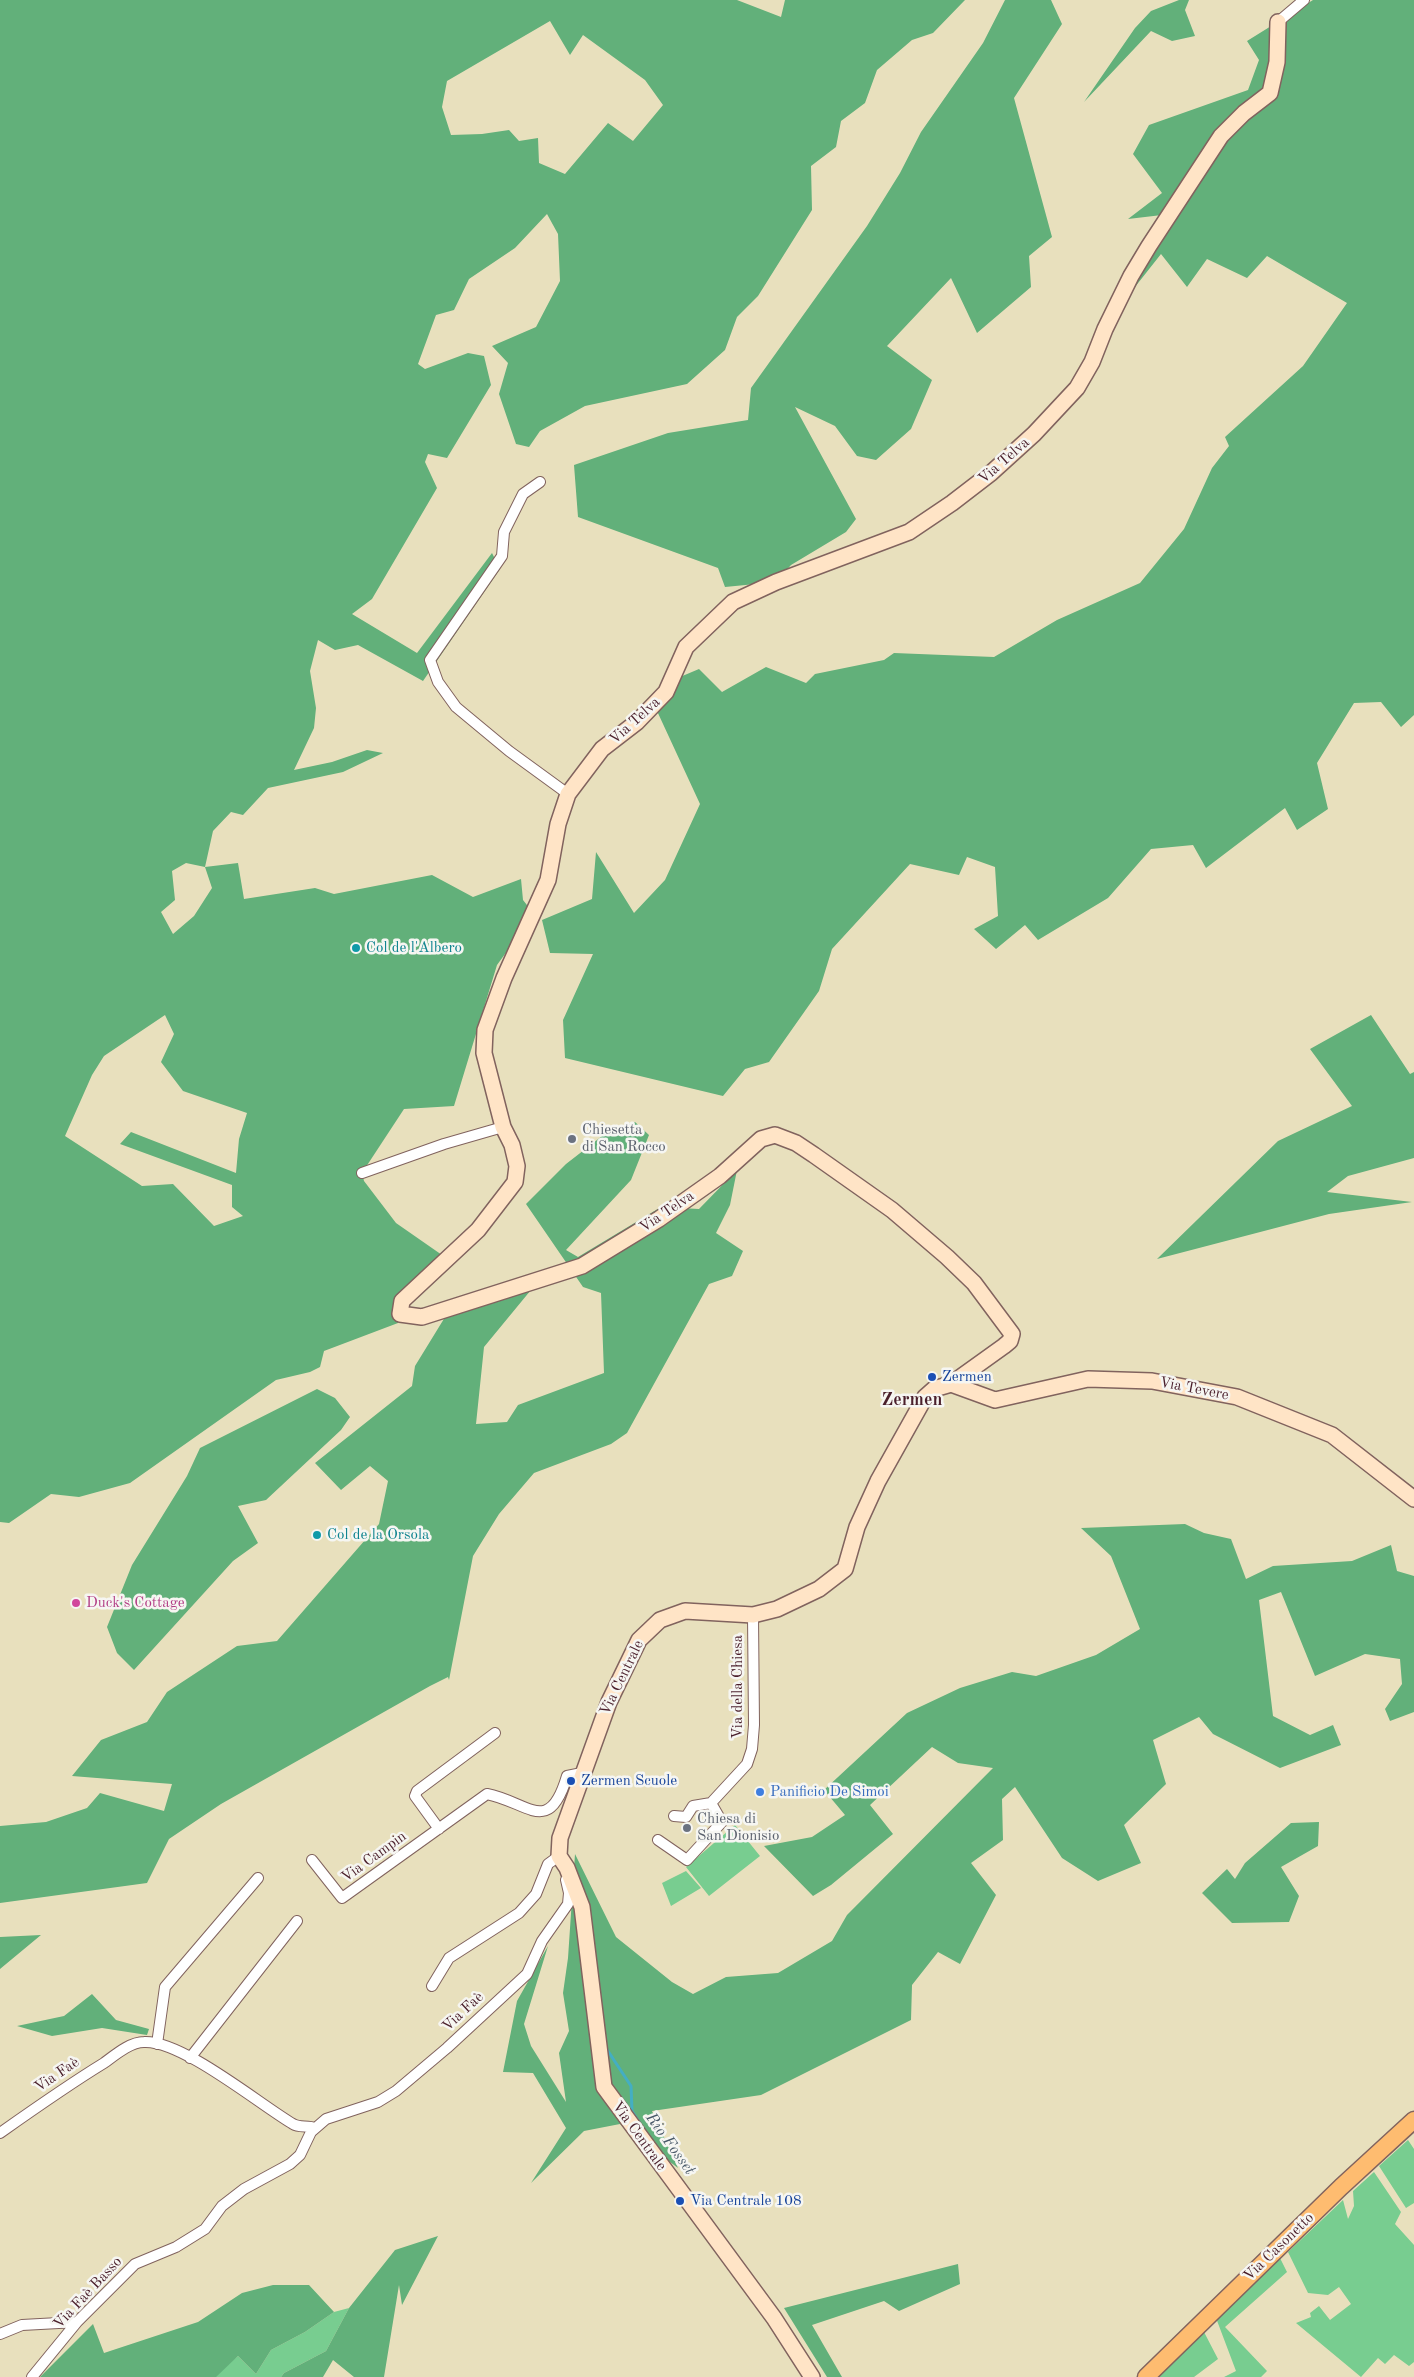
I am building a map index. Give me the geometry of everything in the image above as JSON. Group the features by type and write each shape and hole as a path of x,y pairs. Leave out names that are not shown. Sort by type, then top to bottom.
{"main road":[{"name":"Via Casonetto","path":"1146,2377 1341,2187 1414,2120"}],"street":[{"name":"Via Telva","path":"951,1384 1004,1346 1010,1341 1012,1334 974,1283 906,1222 796,1143 775,1135 761,1139 720,1176 658,1219 582,1266 422,1317 400,1314 402,1301 478,1230 515,1182 517,1166 512,1145 503,1127 484,1053 485,1030 504,978 548,880 558,824 568,794 602,749 637,722 666,692 686,647 733,602 776,582 909,532 952,503 991,473 1034,434 1077,388 1092,362 1105,329 1127,284 1149,246 1222,136 1244,113 1270,93 1277,62 1278,22 1304,0"},
{"path":"540,482 523,494 504,532 502,556 430,660 438,682 456,707 510,751 568,794"},
{"path":"362,1173 426,1149 503,1127"},
{"name":"Via Tevere","path":"951,1384 995,1400 1088,1379 1152,1381 1237,1397 1332,1435 1414,1498"},
{"name":"Via Centrale","path":"812,2377 774,2318 604,2087 582,1907 563,1862 560,1838 609,1702 638,1640 660,1620 685,1611 753,1615 776,1609 819,1589 844,1569 857,1527 874,1489 925,1397 934,1388 951,1384"},
{"name":"Via della Chiesa","path":"674,1816 686,1817 693,1806 711,1803 747,1764 752,1749 754,1726 753,1615"},
{"path":"439,1829 421,1807 415,1796 416,1791 495,1733"},
{"name":"Via Campin","path":"312,1860 342,1898 488,1794 502,1797 532,1812 548,1810 560,1797 567,1776 582,1773"},
{"path":"658,1840 687,1860 722,1822 711,1803"},
{"path":"432,1986 449,1958 520,1913 536,1894 548,1864 563,1862"},
{"name":"Via Faè","path":"0,2134 58,2091 130,2046 143,2042 157,2044 208,2067 295,2126 313,2130 326,2119 378,2102 396,2091 447,2048 527,1974 542,1941 568,1904 568,1886 562,1872 563,1862"},
{"path":"157,2044 165,1988 258,1878"},
{"path":"190,2058 297,1921"},
{"name":"Via Faè Basso","path":"32,2377 77,2322 135,2264 176,2247 205,2229 222,2206 244,2189 290,2164 300,2155 313,2130"},
{"path":"0,2334 22,2325 77,2322"}],"green space":[{"path":"0,0 737,0 781,17 785,0 965,0 933,33 912,40 877,70 865,103 841,121 836,147 811,166 812,210 758,296 737,317 725,350 687,384 585,406 540,431 529,447 516,444 499,394 508,363 492,346 536,327 560,281 558,234 547,214 515,248 469,279 454,310 436,315 418,364 425,369 468,353 484,356 491,385 447,458 428,454 425,462 437,488 372,599 352,614 417,653 492,553 500,569 423,681 358,645 335,650 318,640 310,671 316,708 314,728 294,770 332,762 367,750 383,753 343,772 268,788 243,815 231,812 213,831 205,867 238,863 244,899 315,888 334,894 432,875 473,897 521,879 523,900 534,914 497,965 454,1106 404,1109 362,1173 364,1181 396,1223 442,1255 400,1297 398,1323 324,1351 320,1367 310,1372 276,1380 130,1483 79,1497 51,1494 9,1523 0,1522","holes":["550,21 570,55 583,35 645,80 663,105 633,141 608,123 565,174 539,163 538,138 519,141 509,130 482,134 451,135 442,107 447,81","186,863 205,867 212,888 194,916 173,934 161,912 175,900 172,871","165,1015 174,1034 161,1062 183,1091 247,1113 239,1139 236,1173 131,1132 120,1144 232,1185 232,1207 243,1216 214,1226 173,1184 142,1186 65,1136 92,1075 104,1056"]},
{"path":"1005,0 1051,0 1062,24 1014,98 1052,237 1029,256 1031,287 977,333 951,278 887,346 932,380 911,429 876,460 857,456 835,426 795,407 856,519 846,532 791,565 776,582 725,587 718,568 578,517 574,465 668,433 748,420 751,388 867,226 900,173 921,132 983,43"},
{"path":"1179,0 1189,0 1185,10 1195,36 1172,41 1151,31 1084,102 1135,28 1151,11"},
{"path":"1313,0 1414,0 1414,715 1401,727 1381,702 1354,703 1317,763 1328,809 1297,830 1285,808 1206,868 1193,845 1151,849 1108,898 1038,940 1025,925 996,949 974,929 998,916 995,867 967,857 959,875 910,864 832,949 819,991 769,1062 745,1069 723,1096 565,1058 563,1020 593,954 550,953 542,920 592,899 596,852 634,913 665,880 700,804 657,711 680,677 699,669 722,692 766,667 806,683 815,674 884,660 894,653 994,657 1057,620 1140,583 1184,529 1212,468 1229,446 1225,437 1303,366 1347,303 1267,256 1247,278 1207,259 1187,287 1161,254 1131,292 1179,213 1128,219 1162,193 1133,154 1149,125 1248,90 1259,60 1247,41"},
{"path":"1371,1015 1410,1074 1414,1072 1414,1158 1348,1176 1327,1192 1412,1202 1329,1214 1157,1259 1278,1141 1352,1106 1310,1049"},
{"path":"635,1122 649,1135 631,1180 566,1250 578,1257 661,1207 699,1209 737,1170 730,1205 716,1233 743,1251 732,1276 709,1284 627,1433 611,1444 534,1473 499,1514 473,1556 449,1680 448,1677 430,1686 221,1804 169,1839 147,1883 0,1903 0,1826 46,1822 87,1808 100,1793 164,1811 172,1784 72,1776 101,1740 147,1722 167,1692 237,1646 277,1641 379,1524 388,1481 370,1466 341,1490 315,1463 412,1386 415,1366 450,1309 540,1279 484,1347 476,1424 507,1422 518,1405 604,1373 601,1293 583,1287 526,1204 566,1164 606,1133"},
{"path":"317,1389 335,1398 350,1417 341,1430 266,1500 238,1506 258,1543 233,1561 134,1670 117,1653 107,1627 132,1565 187,1476 200,1448"},
{"path":"1185,1524 1204,1533 1231,1539 1246,1579 1273,1566 1352,1561 1391,1545 1397,1571 1414,1576 1414,1712 1390,1721 1385,1709 1402,1684 1400,1659 1365,1654 1315,1676 1281,1592 1259,1600 1273,1716 1310,1735 1333,1725 1341,1745 1280,1768 1213,1734 1199,1717 1153,1740 1166,1784 1124,1825 1141,1863 1098,1881 1062,1858 1015,1787 1002,1799 1003,1840 971,1863 996,1895 960,1964 938,1952 912,1985 911,2020 761,2095 652,2111 678,2168 620,2124 584,2131 531,2183 566,2128 533,2073 503,2072 517,2001 548,1946 524,2024 531,2046 566,2102 559,2053 569,2031 563,1993 568,1958 575,1854 616,1937 672,1982 693,1994 726,1977 778,1973 832,1941 847,1915 993,1768 958,1763 932,1747 870,1805 893,1834 831,1885 813,1896 764,1846 812,1837 845,1815 824,1790 907,1713 960,1688 1012,1672 1036,1676 1096,1655 1140,1629 1111,1556 1081,1528"},
{"path":"1319,1822 1318,1846 1281,1867 1299,1896 1289,1922 1232,1923 1202,1893 1227,1869 1235,1879 1245,1863 1291,1823"},
{"path":"735,1825 760,1856 709,1896 686,1867"},
{"path":"686,1871 701,1888 671,1906 662,1883"},
{"path":"41,1935 0,1969 0,1937"},
{"path":"92,1994 116,2020 149,2029 147,2035 102,2028 52,2036 17,2026 64,2016"},
{"path":"1408,2140 1414,2149 1414,2203 1406,2208 1379,2166"},
{"path":"1374,2172 1401,2212 1395,2224 1414,2245 1414,2362 1409,2366 1394,2355 1385,2364 1378,2358 1361,2377 1296,2323 1311,2317 1310,2313 1319,2306 1330,2320 1351,2304 1339,2287 1328,2295 1308,2293 1288,2252 1343,2200 1348,2219 1354,2206 1353,2191"},
{"path":"438,2236 402,2305 399,2285 384,2377 354,2377 333,2360 323,2377 281,2377 284,2373 326,2351 349,2308 395,2250"},
{"path":"1280,2258 1287,2272 1225,2327 1267,2371 1261,2377 1224,2377 1236,2371 1216,2318"},
{"path":"958,2264 960,2284 899,2311 884,2301 812,2325 842,2377 827,2377 784,2308"},
{"path":"273,2285 309,2285 334,2312 305,2332 271,2350 256,2374 238,2356 216,2377 40,2377 93,2324 104,2353 198,2322 242,2293"},
{"path":"349,2308 326,2351 284,2373 281,2377 212,2377 238,2356 256,2374 271,2350 305,2332 334,2312"},
{"path":"1204,2332 1218,2359 1194,2377 1158,2377"}],"waterway":[{"name":"Rio Fosset","path":"606,2048 631,2086 632,2111 639,2122"}],"place":[{"name":"Col de l'Albero","path":"356,948"},
{"name":"Chiesetta di San Rocco","path":"572,1139"},
{"name":"Zermen","path":"932,1377"},
{"name":"Col de la Orsola","path":"317,1535"},
{"name":"Duck's Cottage","path":"76,1603"},
{"name":"Zermen Scuole","path":"571,1781"},
{"name":"Panificio De Simoi","path":"760,1792"},
{"name":"Chiesa di San Dionisio","path":"687,1828"},
{"name":"Via Centrale 108","path":"680,2201"}],"district":[{"name":"Zermen","path":"912,1400"}]}
